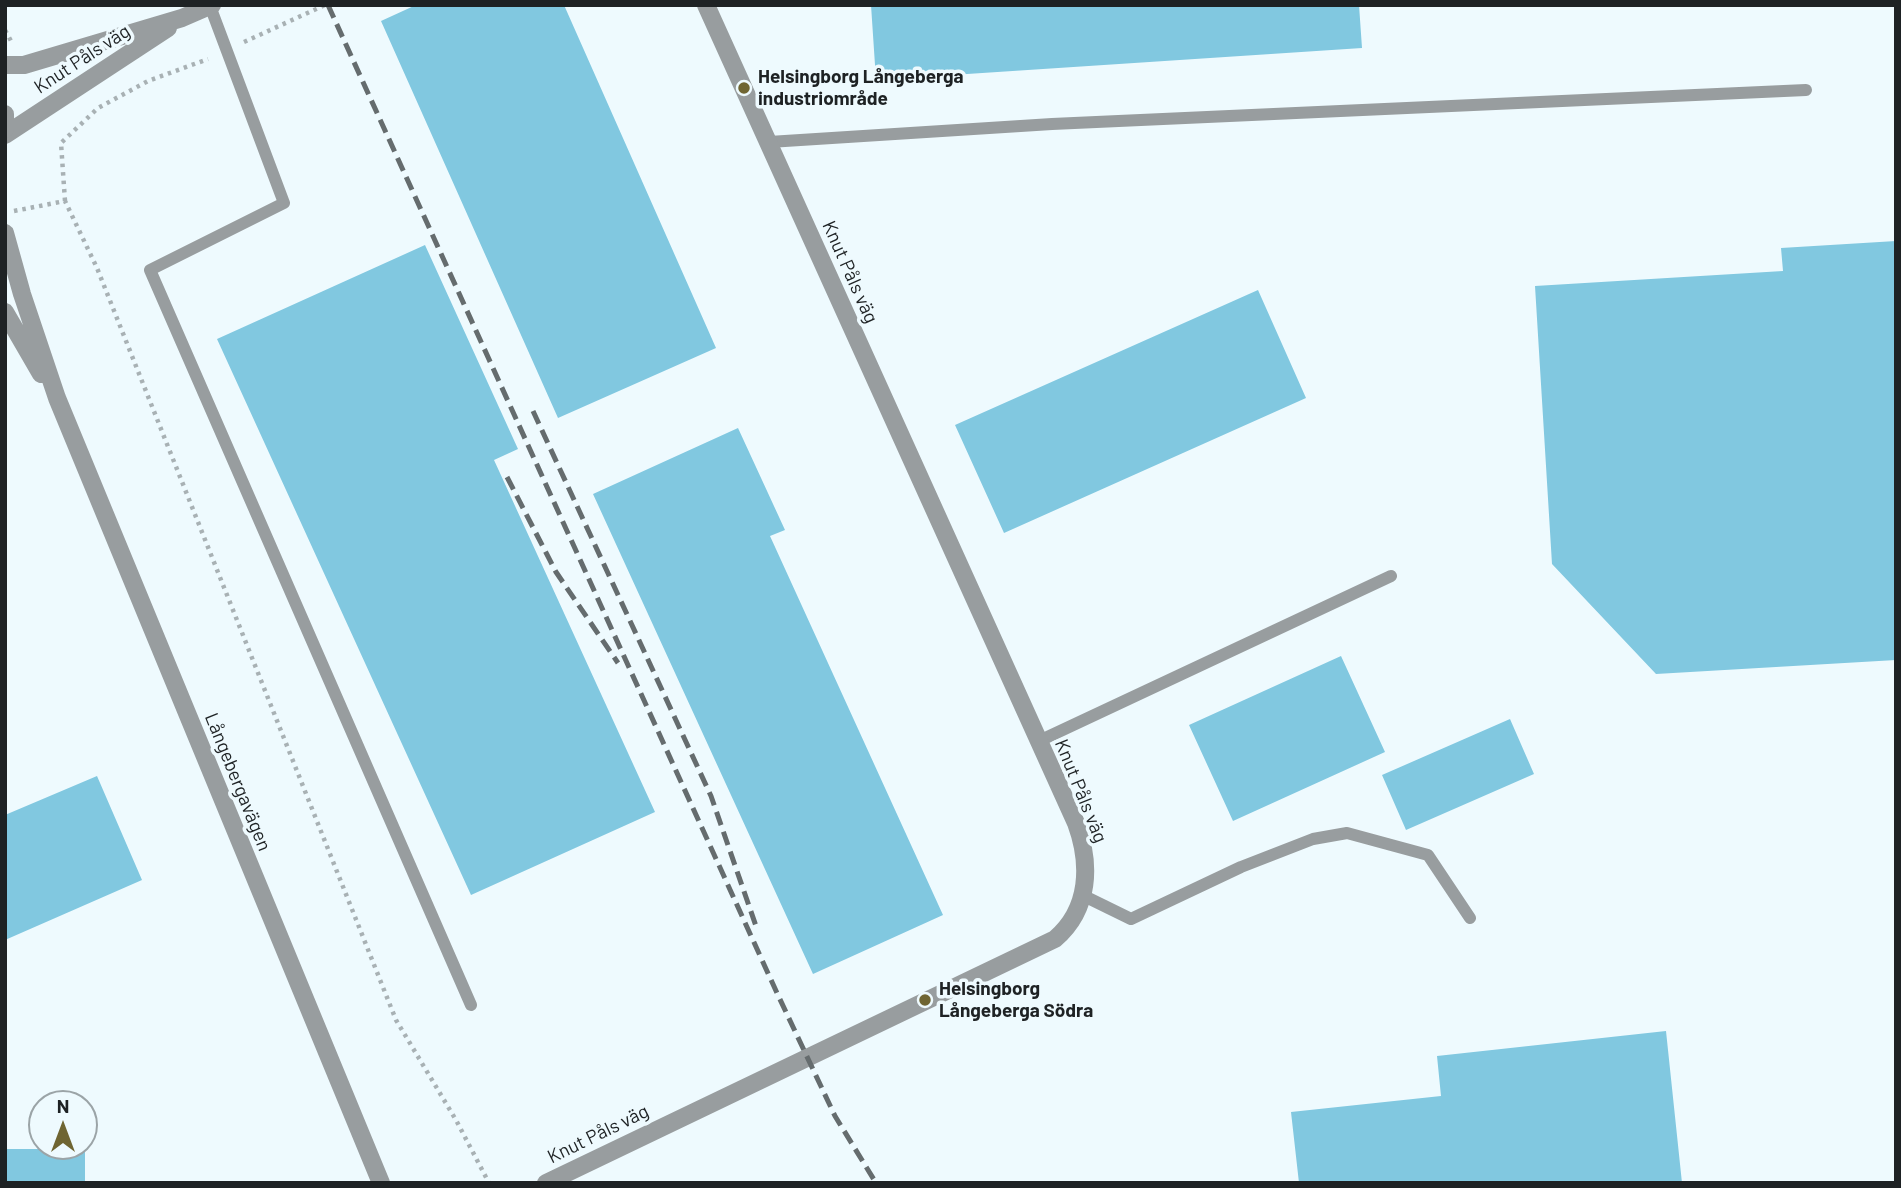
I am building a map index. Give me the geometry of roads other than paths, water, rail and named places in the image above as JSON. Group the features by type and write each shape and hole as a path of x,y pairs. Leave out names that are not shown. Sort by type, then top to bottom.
{"street":[{"name":"Knut Påls väg","path":"546,1183 1048,942 1071,922 1082,895 1086,866 1081,837 706,5"},
{"name":"Knut Påls väg","path":"5,65 24,65 182,18 211,6"},
{"name":"Knut Påls väg","path":"5,135 182,18"},
{"path":"5,114 5,129"},
{"name":"Långebergavägen","path":"5,233 22,294 57,398 381,1183"},
{"name":"Långebergavägen","path":"5,312 24,348 57,398"}],"lane":[{"path":"211,6 284,202 149,270 471,1005"},
{"path":"769,142 1052,124 1805,90"},
{"path":"1038,741 1391,576"},
{"path":"1082,895 1131,919 1241,867 1313,839 1347,833 1428,855 1470,918"}],"railway":[{"path":"328,5 777,993 835,1116 876,1183"},
{"path":"533,411 711,796 757,929"},
{"path":"507,477 556,572 618,663"}],"place":[{"name":"Helsingborg Långeberga industriområde","path":"744,88"},
{"name":"Helsingborg Långeberga Södra","path":"925,1000"}]}
